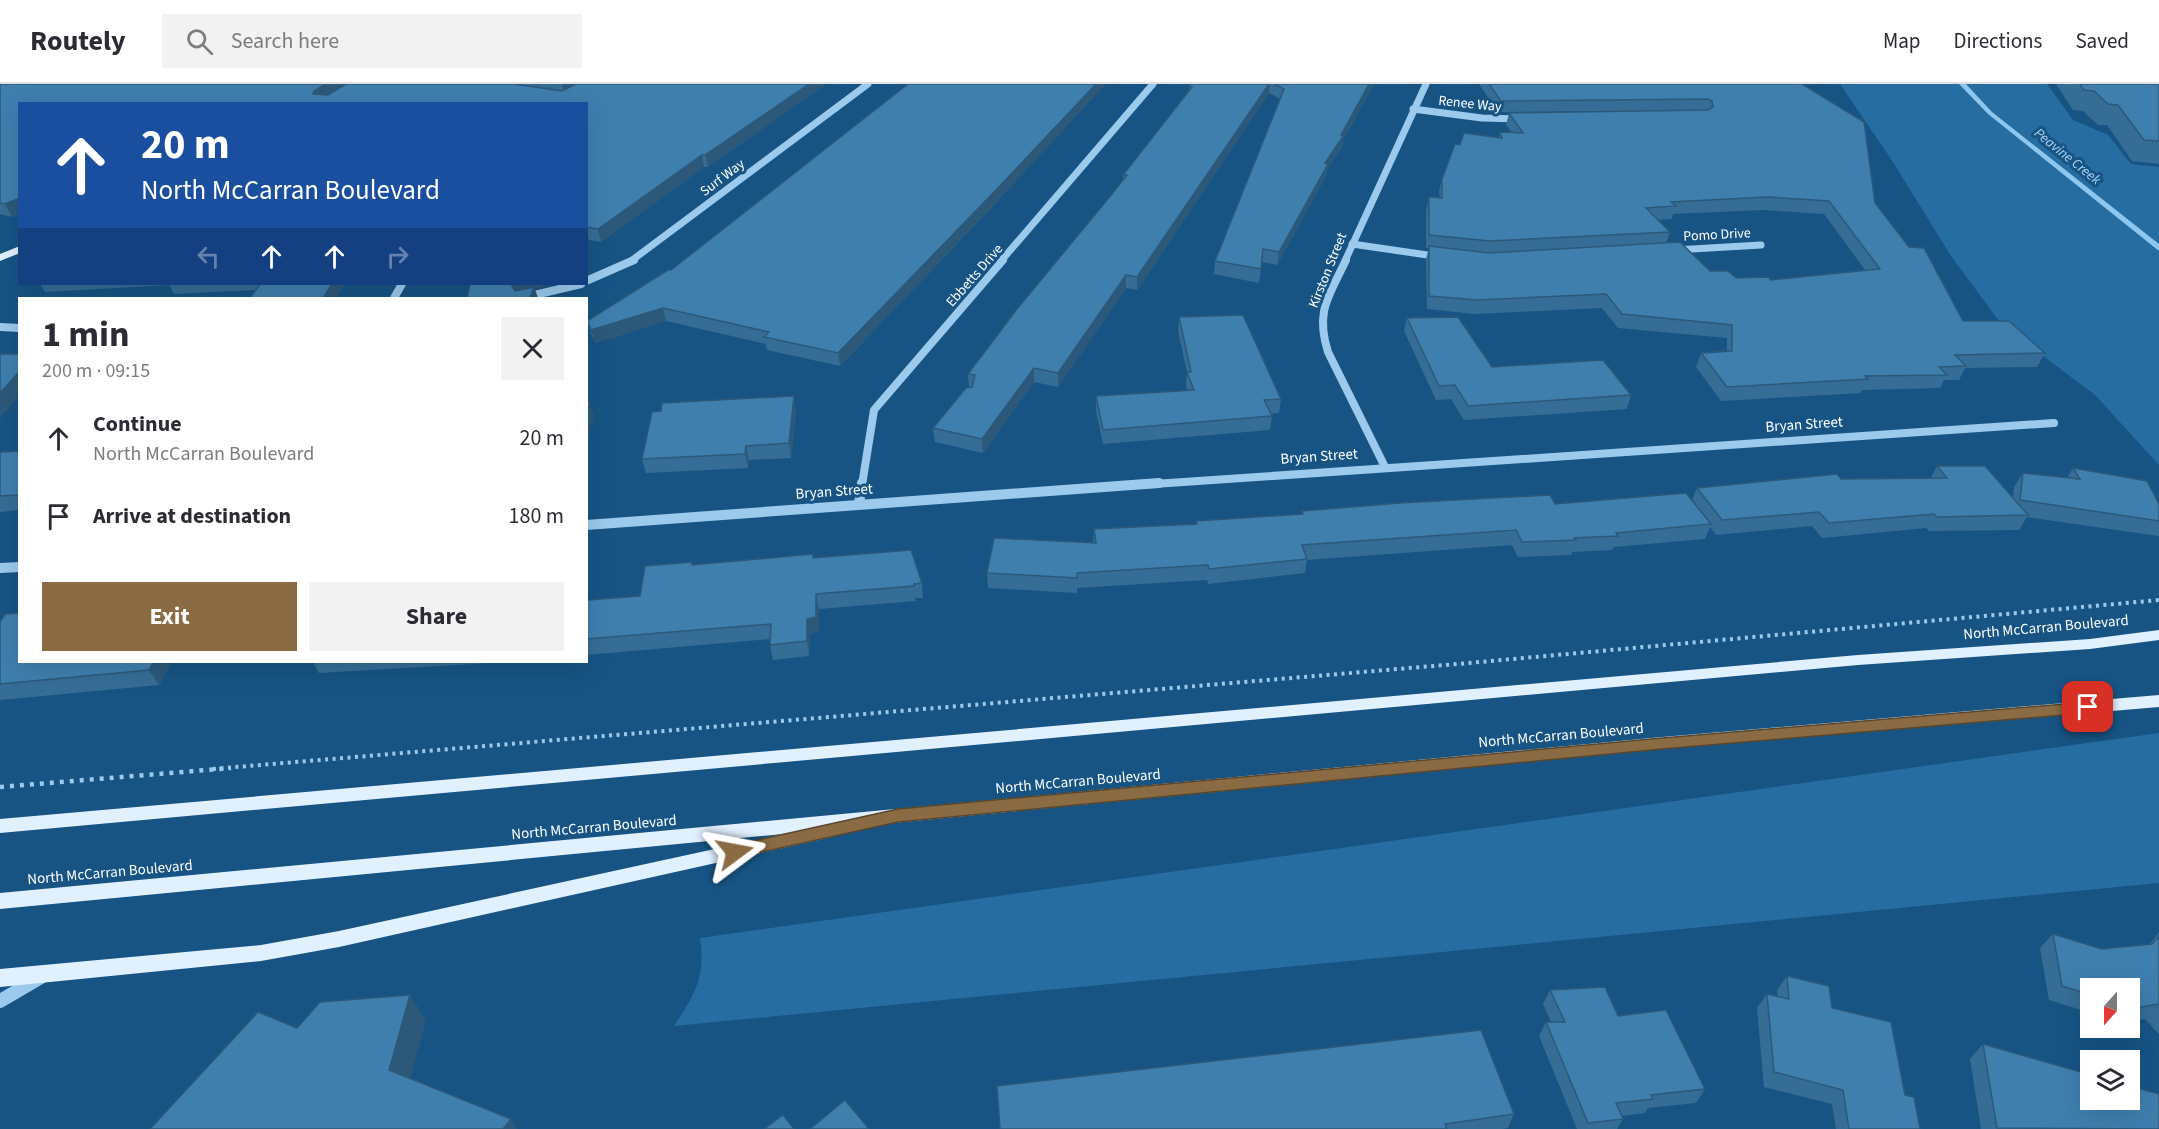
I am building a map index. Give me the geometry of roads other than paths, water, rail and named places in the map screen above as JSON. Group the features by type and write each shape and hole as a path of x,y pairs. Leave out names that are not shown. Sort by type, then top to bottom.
{"main road":[{"path":"0,258 18,250"},
{"name":"North McCarran Boulevard","path":"0,826 1858,660 2090,644 2159,634"},
{"name":"North McCarran Boulevard","path":"0,901 1650,744 2159,701"},
{"path":"0,978 261,952 339,939 898,816"}],"street":[{"name":"Surf Way","path":"588,280 633,260 868,84"},
{"name":"Ebbetts Drive","path":"858,504 874,411 1153,84"},
{"name":"Kirston Street","path":"1385,466 1328,352 1322,333 1322,312 1426,84"},
{"name":"Renee Way","path":"1413,109 1482,118 1530,119"},
{"path":"1352,244 1449,258"},
{"name":"Pomo Drive","path":"1666,250 1761,245"},
{"path":"526,297 577,285"},
{"path":"0,327 18,328"},
{"name":"Bryan Street","path":"588,525 1385,466 2054,423"},
{"path":"0,568 18,567"},
{"path":"0,1001 48,973"}],"waterway":[{"name":"Peavine Creek","path":"1962,84 1990,113 2159,248"}]}
